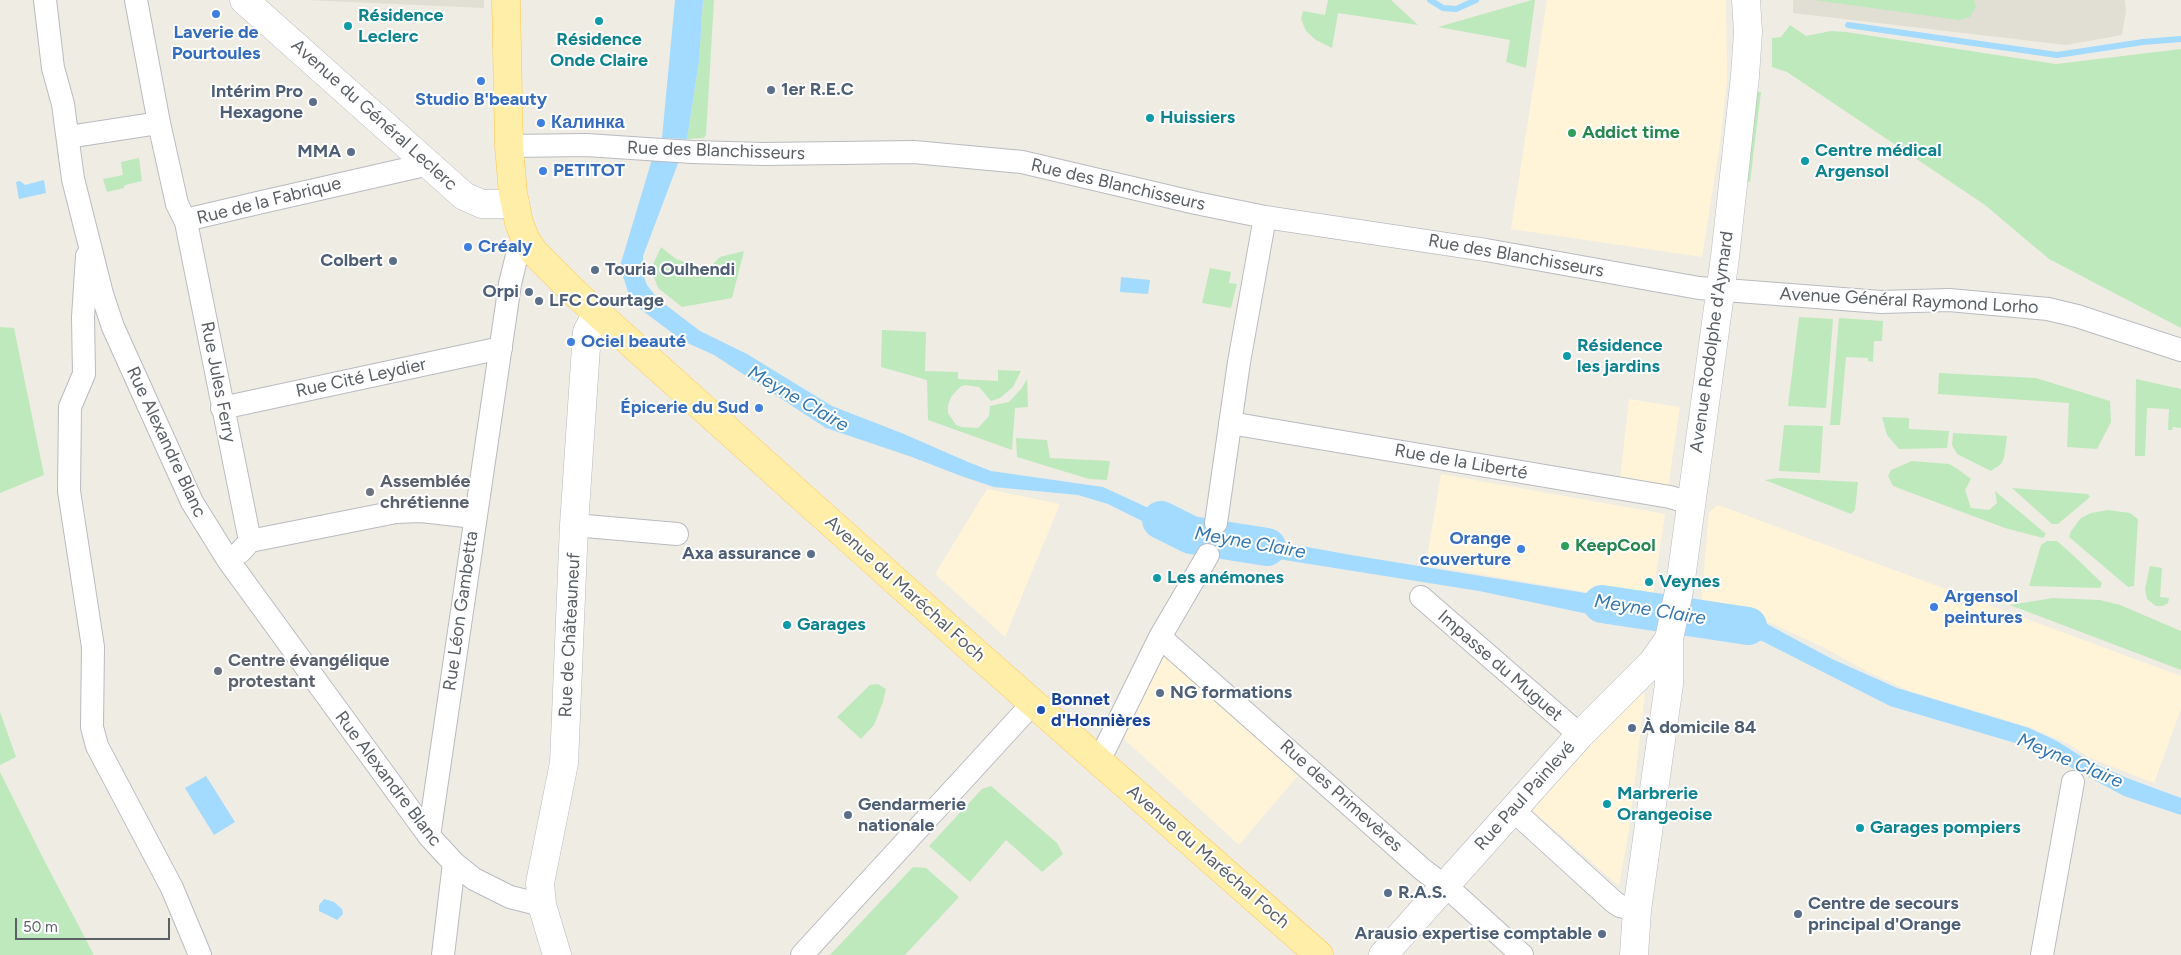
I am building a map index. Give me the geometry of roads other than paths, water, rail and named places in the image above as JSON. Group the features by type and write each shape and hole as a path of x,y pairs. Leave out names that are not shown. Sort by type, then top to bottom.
{"main road":[{"name":"Avenue du Maréchal Foch","path":"506,0 509,146 515,204 526,240 547,266 597,313 1033,703 1319,955"}],"street":[{"name":"Rue Alexandre Blanc","path":"45,0 53,68 63,104 73,179 113,327 192,502 228,560 429,836 454,863 474,880 510,897 542,905"},
{"name":"Rue de la Fabrique","path":"136,0 159,123 178,204 186,222 194,218 429,164"},
{"name":"Avenue du Général Leclerc","path":"244,0 464,196 482,204 515,204"},
{"name":"Avenue Rodolphe d'Aymard","path":"1669,639 1677,604 1720,288 1745,76 1748,32 1746,0"},
{"path":"68,137 159,123"},
{"name":"Rue des Blanchisseurs","path":"509,146 586,145 692,152 840,154 914,152 1022,162 1196,203 1265,217 1486,250 1699,288 1720,288"},
{"path":"1216,523 1230,422 1265,217"},
{"name":"Rue Jules Ferry","path":"186,222 250,541"},
{"name":"Rue Léon Gambetta","path":"429,836 474,517 514,264 518,251 526,240"},
{"path":"90,247 85,261 84,374 70,407 69,491 93,647 92,727 96,746 172,888 200,955"},
{"name":"Avenue Général Raymond Lorho","path":"1720,288 1881,302 1948,300 2030,307 2077,316 2181,350"},
{"name":"Rue de Châteauneuf","path":"557,955 542,905 540,882 564,763 574,525 587,332 597,313"},
{"name":"Rue Cité Leydier","path":"222,408 501,348"},
{"name":"Rue de la Liberté","path":"1230,422 1670,497 1690,503"},
{"path":"228,560 244,550 250,541 406,511 474,517"},
{"path":"574,525 677,534"},
{"path":"1099,761 1160,637 1208,555"},
{"name":"Impasse du Muguet","path":"1421,597 1580,735"},
{"name":"Rue des Primevères","path":"1160,637 1522,955"},
{"name":"Rue Paul Painlevé","path":"1383,955 1580,735 1660,674 1669,639"},
{"path":"1634,955 1660,674"},
{"path":"802,955 1033,703"},
{"path":"2042,955 2073,782"},
{"path":"1513,810 1614,902 1620,906 1637,910"},
{"path":"443,955 454,863"}],"water":[{"path":"675,0 703,0 699,61 687,139 662,138"},
{"path":"653,156 680,158 643,256 643,274 647,285 658,299 700,331 747,354 832,406 991,471 1103,487 1194,529 1210,529 1205,548 1192,546 1108,504 1078,495 994,487 826,428 714,355 683,341 631,302 620,266"},
{"path":"44,180 46,193 19,199 16,182 20,181 25,185"},
{"path":"1121,277 1150,280 1148,294 1120,292"},
{"path":"1219,531 1351,555 1653,604 1650,627 1479,591 1278,559 1214,552"},
{"path":"1697,608 1731,613 1765,623 1832,659 1897,688 2029,728 2057,741 2090,762 2181,798 2181,815 2124,796 2039,750 1890,706 1762,641 1695,627"},
{"path":"206,776 235,822 214,835 185,788"},
{"path":"324,899 334,902 342,909 343,914 337,920 319,911 319,905"}],"waterway":[{"path":"1430,0 1443,8 1456,9 1476,0"},
{"path":"1848,25 2057,55 2143,42 2181,39"},
{"name":"Meyne Claire","path":"1161,520 1191,535 1267,547"},
{"name":"Meyne Claire","path":"1602,604 1748,626"}],"place":[{"name":"Laverie de Pourtoules","path":"216,14"},
{"name":"Résidence Onde Claire","path":"599,21"},
{"name":"Résidence Leclerc","path":"348,26"},
{"name":"Studio B'beauty","path":"481,81"},
{"name":"1er R.E.C","path":"771,90"},
{"name":"Intérim Pro Hexagone","path":"313,102"},
{"name":"Huissiers","path":"1150,118"},
{"name":"Калинка","path":"541,123"},
{"name":"Addict time","path":"1572,133"},
{"name":"MMA","path":"351,152"},
{"name":"Centre médical Argensol","path":"1805,161"},
{"name":"PETITOT","path":"543,171"},
{"name":"Créaly","path":"468,247"},
{"name":"Colbert","path":"393,261"},
{"name":"Touria Oulhendi","path":"595,270"},
{"name":"Orpi","path":"529,292"},
{"name":"LFC Courtage","path":"539,301"},
{"name":"Ociel beauté","path":"571,342"},
{"name":"Résidence les jardins","path":"1567,356"},
{"name":"Épicerie du Sud","path":"759,408"},
{"name":"Assemblée chrétienne","path":"370,492"},
{"name":"KeepCool","path":"1565,546"},
{"name":"Orange couverture","path":"1521,549"},
{"name":"Axa assurance","path":"811,554"},
{"name":"Les anémones","path":"1157,578"},
{"name":"Veynes","path":"1649,582"},
{"name":"Argensol peintures","path":"1934,607"},
{"name":"Garages","path":"787,625"},
{"name":"Centre évangélique protestant","path":"218,671"},
{"name":"NG formations","path":"1160,693"},
{"name":"Bonnet d'Honnières","path":"1041,710"},
{"name":"À domicile 84","path":"1632,728"},
{"name":"Marbrerie Orangeoise","path":"1607,804"},
{"name":"Gendarmerie nationale","path":"848,815"},
{"name":"Garages pompiers","path":"1860,828"},
{"name":"R.A.S.","path":"1388,893"},
{"name":"Centre de secours principal d'Orange","path":"1798,914"},
{"name":"Arausio expertise comptable","path":"1602,934"}]}
